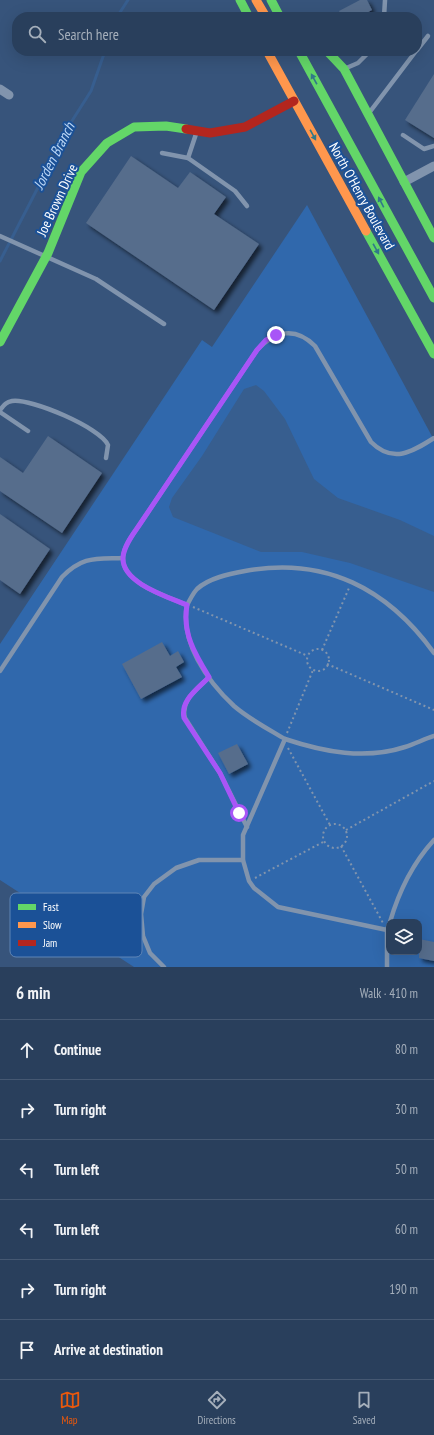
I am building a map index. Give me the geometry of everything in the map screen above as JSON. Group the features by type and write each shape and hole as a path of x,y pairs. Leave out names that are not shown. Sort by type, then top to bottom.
{"main road":[{"path":"240,0 246,12"},
{"path":"256,0 263,12"},
{"path":"271,0 277,12"},
{"name":"North O'Henry Boulevard","path":"270,56 434,354"},
{"name":"North O'Henry Boulevard","path":"302,56 434,298"},
{"path":"332,56 344,69 404,182 433,232"},
{"name":"Joe Brown Drive","path":"0,342 46,258 82,172 107,143 134,128 166,126 210,133 246,128 294,101"}],"street":[{"path":"0,89 9,95"},
{"path":"404,182 434,166"}],"lane":[{"path":"384,12 385,0"},
{"path":"422,44 428,36"},
{"path":"344,69 358,63 365,56"},
{"path":"368,114 412,56"},
{"path":"188,158 197,131"},
{"path":"403,135 424,149 434,146"},
{"path":"162,153 188,158 235,191 247,206"},
{"path":"0,236 46,258 96,279 164,324"},
{"path":"187,605 146,588 126,569 123,558 133,535 257,350 266,340 276,335 296,334 307,338 315,346 371,442 379,450 391,454 405,454 434,438"},
{"path":"28,431 0,411 6,403 13,401 35,404 49,409 102,436 108,445 106,458"},
{"path":"0,671 62,577 74,565 87,560 123,558"},
{"path":"434,653 420,633 397,610 370,591 311,569 281,567 230,574 210,581 196,589 187,605 185,618 187,634 198,659 214,685 234,706 258,724 285,739 312,748 356,754 405,747 434,736"},
{"path":"209,677 188,698 183,710 184,718 220,773 247,827"},
{"path":"285,739 243,835 243,860 249,881 254,888 278,907 386,930"},
{"path":"390,919 397,899 410,871 434,840"},
{"path":"142,908 144,896 154,884 176,868 199,860 243,860"},
{"path":"142,925 143,936 150,953 164,967"},
{"path":"387,955 387,967"}],"path":[{"path":"322,650 351,583"},
{"path":"187,605 308,656"},
{"path":"312,650 322,650 328,656 327,664 321,670 313,670 307,663 308,656 312,650"},
{"path":"327,664 434,710"},
{"path":"313,670 285,739 289,752 330,824"},
{"path":"346,830 434,781"},
{"path":"338,823 346,830 347,839 341,846 332,847 325,841 324,831 330,824 338,823"},
{"path":"249,881 325,841"},
{"path":"341,846 386,928"}],"shaded area":[{"path":"307,205 434,440 434,967 134,967 119,957 142,957 142,893 20,893 0,880 0,644 202,340 212,347"},
{"path":"256,385 264,391 285,419 314,479 338,498 400,520 434,536 434,592 350,563 302,552 261,552 173,517 169,507 172,498 202,456 244,389"}],"building":[{"path":"360,0 367,0 372,10 368,12 339,11"},
{"path":"434,74 434,138 405,120"},
{"path":"131,156 178,188 190,172 226,197 214,214 259,244 214,310 86,223"},
{"path":"48,436 102,473 62,533 0,491 0,457 23,473"},
{"path":"0,514 50,549 20,594 0,580"},
{"path":"162,642 170,656 178,651 184,662 176,667 182,677 141,699 122,664"},
{"path":"237,744 248,764 229,774 218,753"},
{"path":"422,940 434,942 434,961 419,958 419,955 422,955"}],"waterway":[{"name":"Jorden Branch","path":"120,12 128,0"},
{"name":"Jorden Branch","path":"0,261 47,170 58,156 70,124 91,91 103,56"}],"traffic: fast":[{"path":"240,0 246,12"},
{"path":"271,0 277,12"},
{"path":"302,56 434,298"},
{"path":"332,56 344,69 434,238"},
{"path":"0,342 48,253 81,172 107,143 134,127 166,126 186,129"},
{"path":"366,231 434,354"}],"traffic: slow":[{"path":"256,0 263,12"},
{"path":"270,56 366,231"}],"traffic: jam":[{"path":"186,129 210,133 245,127 294,101"}],"route":[{"path":"239,813 220,773 184,718 183,710 188,698 209,677 198,659 187,634 185,618 187,605 146,588 126,569 123,558 129,541 257,350 266,340 276,335"}]}
